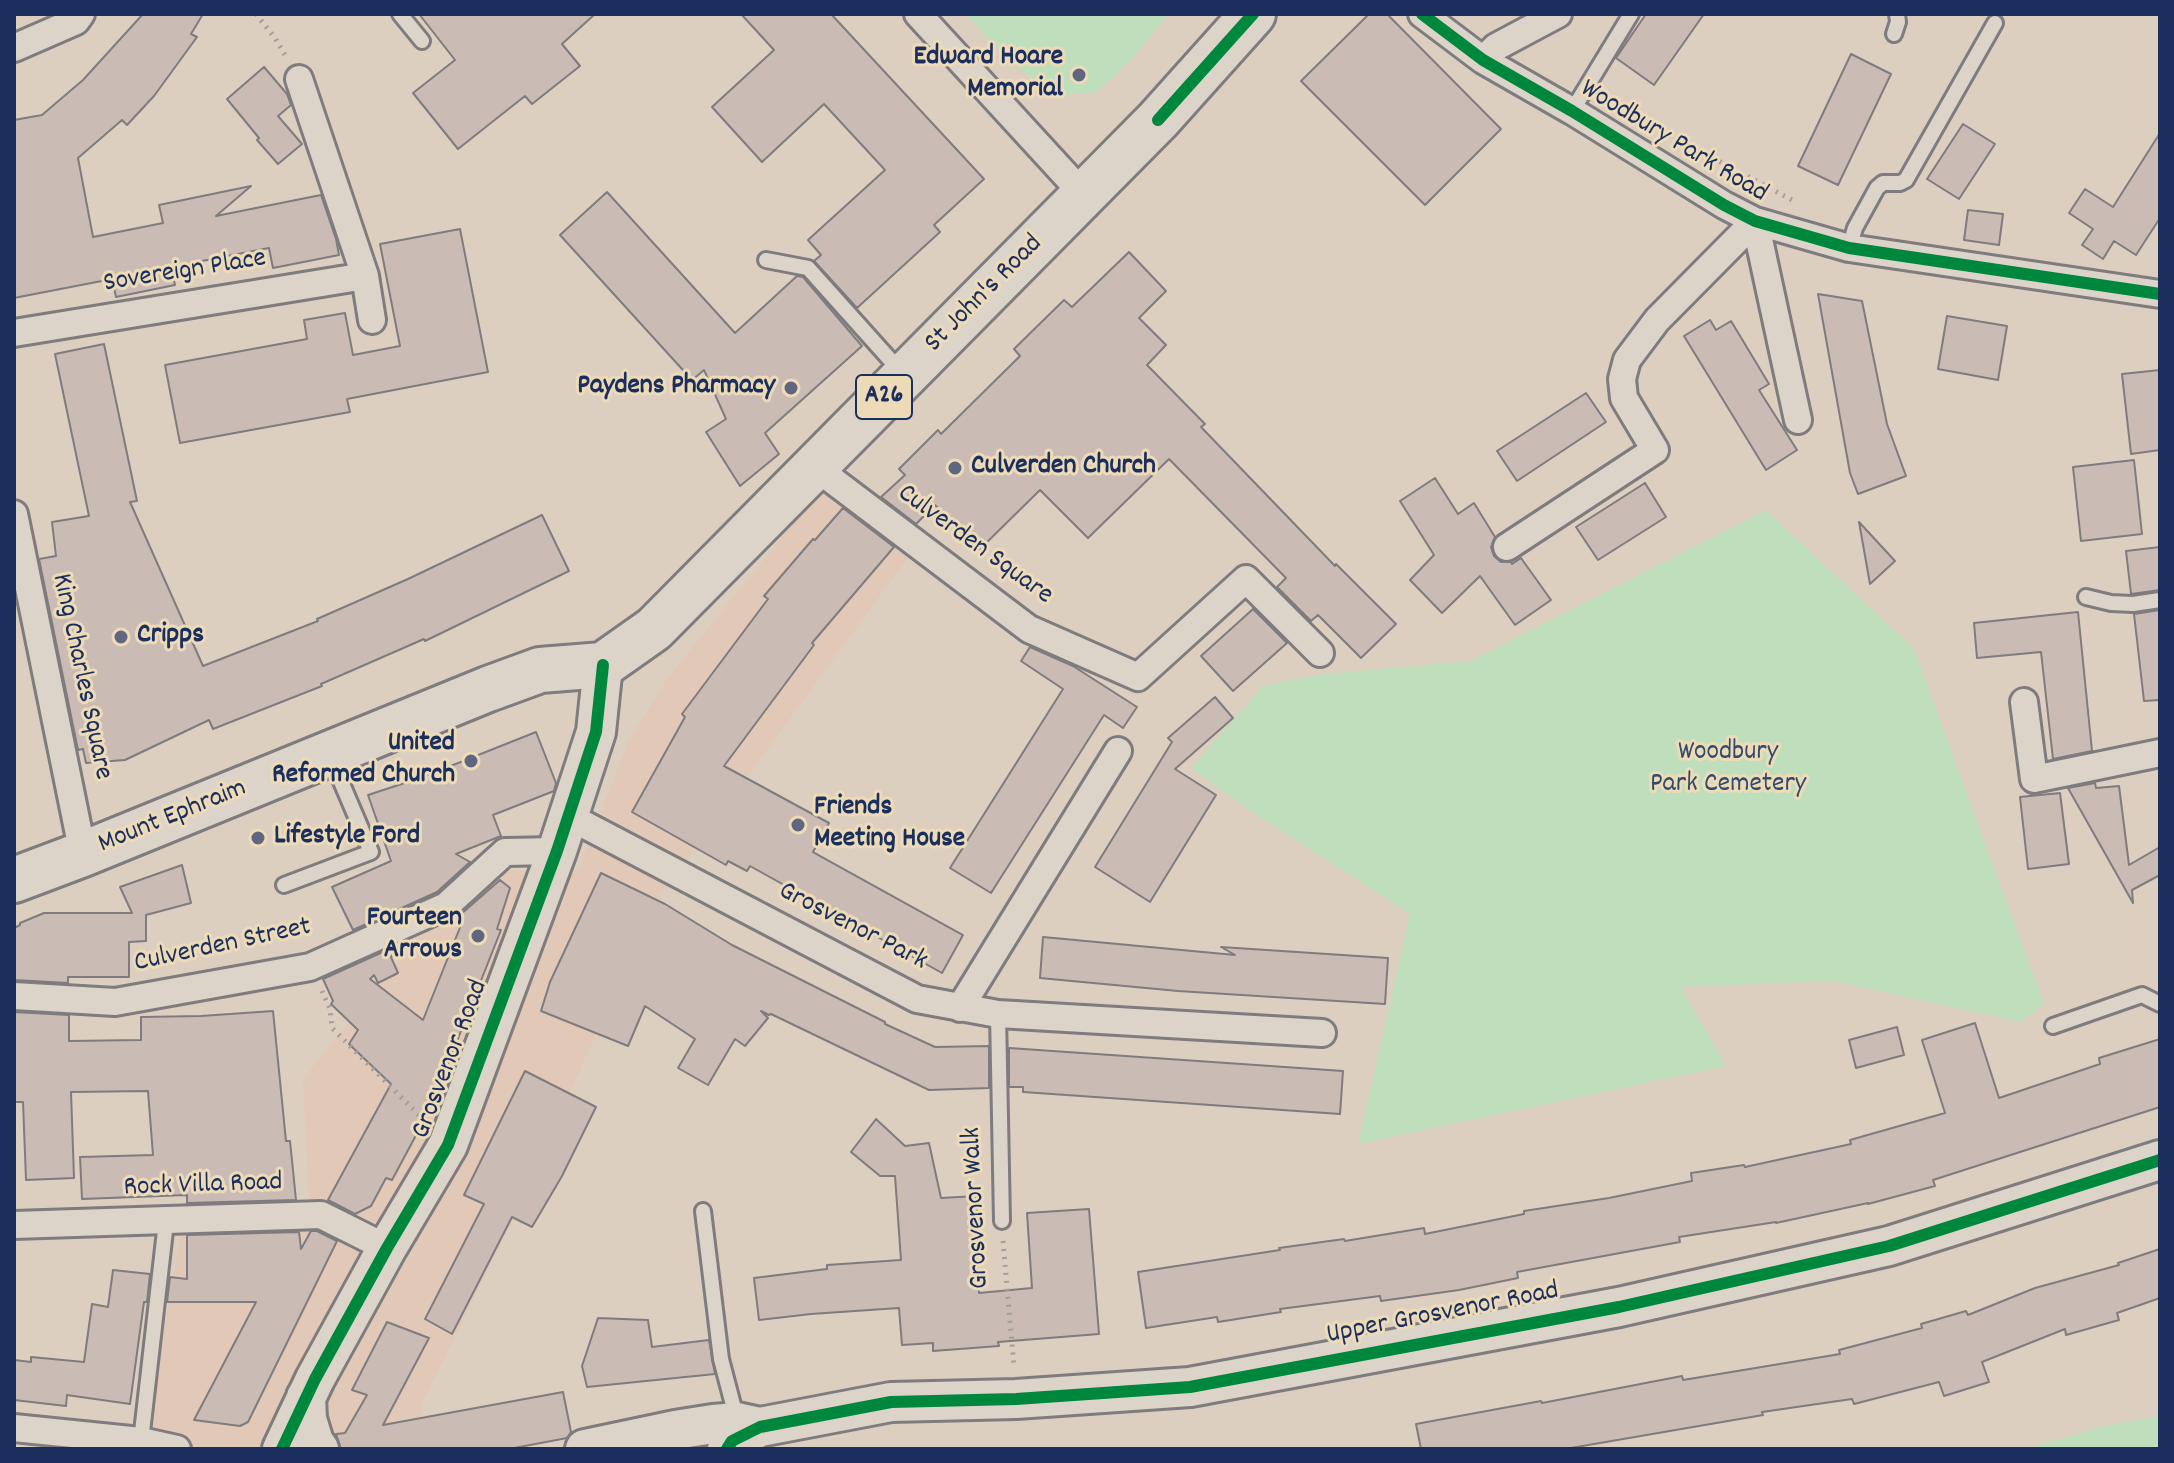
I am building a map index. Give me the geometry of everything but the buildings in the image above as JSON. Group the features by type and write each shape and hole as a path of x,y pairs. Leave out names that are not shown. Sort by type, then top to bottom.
{"highway":[{"name":"St John's Road","path":"603,665 654,629 1158,120 1253,14"},
{"name":"Mount Ephraim","path":"14,880 540,670 603,665"}],"street":[{"path":"14,48 76,21 81,14"},
{"path":"918,14 1084,195"},
{"name":"Woodbury Park Road","path":"1422,14 1483,60 1755,221 1849,248 2160,294"},
{"path":"1483,60 1496,47 1558,14"},
{"path":"299,79 365,276 372,320"},
{"path":"1755,221 1798,420"},
{"path":"1507,547 1655,450 1624,398 1622,379 1627,360 1657,320 1755,221"},
{"name":"Sovereign Place","path":"14,333 365,276"},
{"name":"Culverden Square","path":"815,467 1029,629 1138,677 1246,579 1320,653"},
{"name":"King Charles Square","path":"14,514 83,854"},
{"name":"Grosvenor Road","path":"282,1449 306,1397 387,1248 448,1145 562,834 596,732 603,665"},
{"path":"2024,702 2034,779 2160,753"},
{"path":"960,1008 1118,751"},
{"name":"Culverden Street","path":"14,996 115,1002 310,967 446,906 505,852 562,834"},
{"name":"Grosvenor Park","path":"562,834 917,999 998,1014 1322,1033"},
{"name":"Upper Grosvenor Road","path":"587,1449 675,1430 741,1433 891,1402 1016,1399 1190,1387 1619,1307 1889,1246 2160,1160"},
{"name":"Rock Villa Road","path":"14,1225 321,1215 387,1248"},
{"path":"306,1397 307,1419 319,1449"},
{"path":"14,1428 141,1441 177,1449"}],"lane":[{"path":"400,14 422,41"},
{"path":"1572,111 1631,14"},
{"path":"1894,34 1897,14"},
{"path":"1849,248 1855,228 1877,188 1883,183 1906,180 1995,23"},
{"path":"766,260 808,268 905,376"},
{"path":"2086,597 2133,604 2160,600"},
{"path":"284,885 371,852 329,754"},
{"path":"2053,1026 2142,995 2160,1004"},
{"name":"Grosvenor Walk","path":"998,1014 1002,1221"},
{"path":"703,1211 721,1359 741,1433"},
{"path":"141,1441 166,1222"}],"path":[{"path":"256,14 275,38 299,79"},
{"path":"1661,130 1798,204"},
{"path":"310,967 330,1009 332,1028 448,1145"}],"shaded area":[{"path":"827,482 918,544 654,904 515,1216 422,1402 423,1449 132,1449 151,1405 183,1222 310,1223 303,1079 472,870 578,870 629,740 669,676"}],"green space":[{"path":"966,14 1169,14 1129,62 1096,92 1063,95 1039,86"},
{"name":"Woodbury Park Cemetery","path":"1766,510 1914,649 2044,1004 2021,1022 1833,981 1681,987 1726,1066 1358,1144 1410,914 1239,803 1191,768 1263,686 1316,675 1471,661"},
{"path":"2160,1416 2160,1449 2025,1449 2108,1425"}],"cycle path":[{"path":"1158,120 1253,14"},
{"path":"1422,14 1483,60 1755,221 1849,248 2160,294"},
{"path":"282,1449 315,1379 448,1145 557,851 596,732 603,665"},
{"path":"727,1449 732,1441 760,1427 891,1402 1016,1399 1190,1387 1619,1307 1889,1246 2160,1160"}],"place":[{"name":"Edward Hoare Memorial","path":"1079,75"},
{"name":"Paydens Pharmacy","path":"791,388"},
{"name":"Culverden Church","path":"955,468"},
{"name":"Cripps","path":"121,637"},
{"name":"United Reformed Church","path":"471,761"},
{"name":"Friends Meeting House","path":"798,825"},
{"name":"Lifestyle Ford","path":"258,838"},
{"name":"Fourteen Arrows","path":"478,936"}]}
